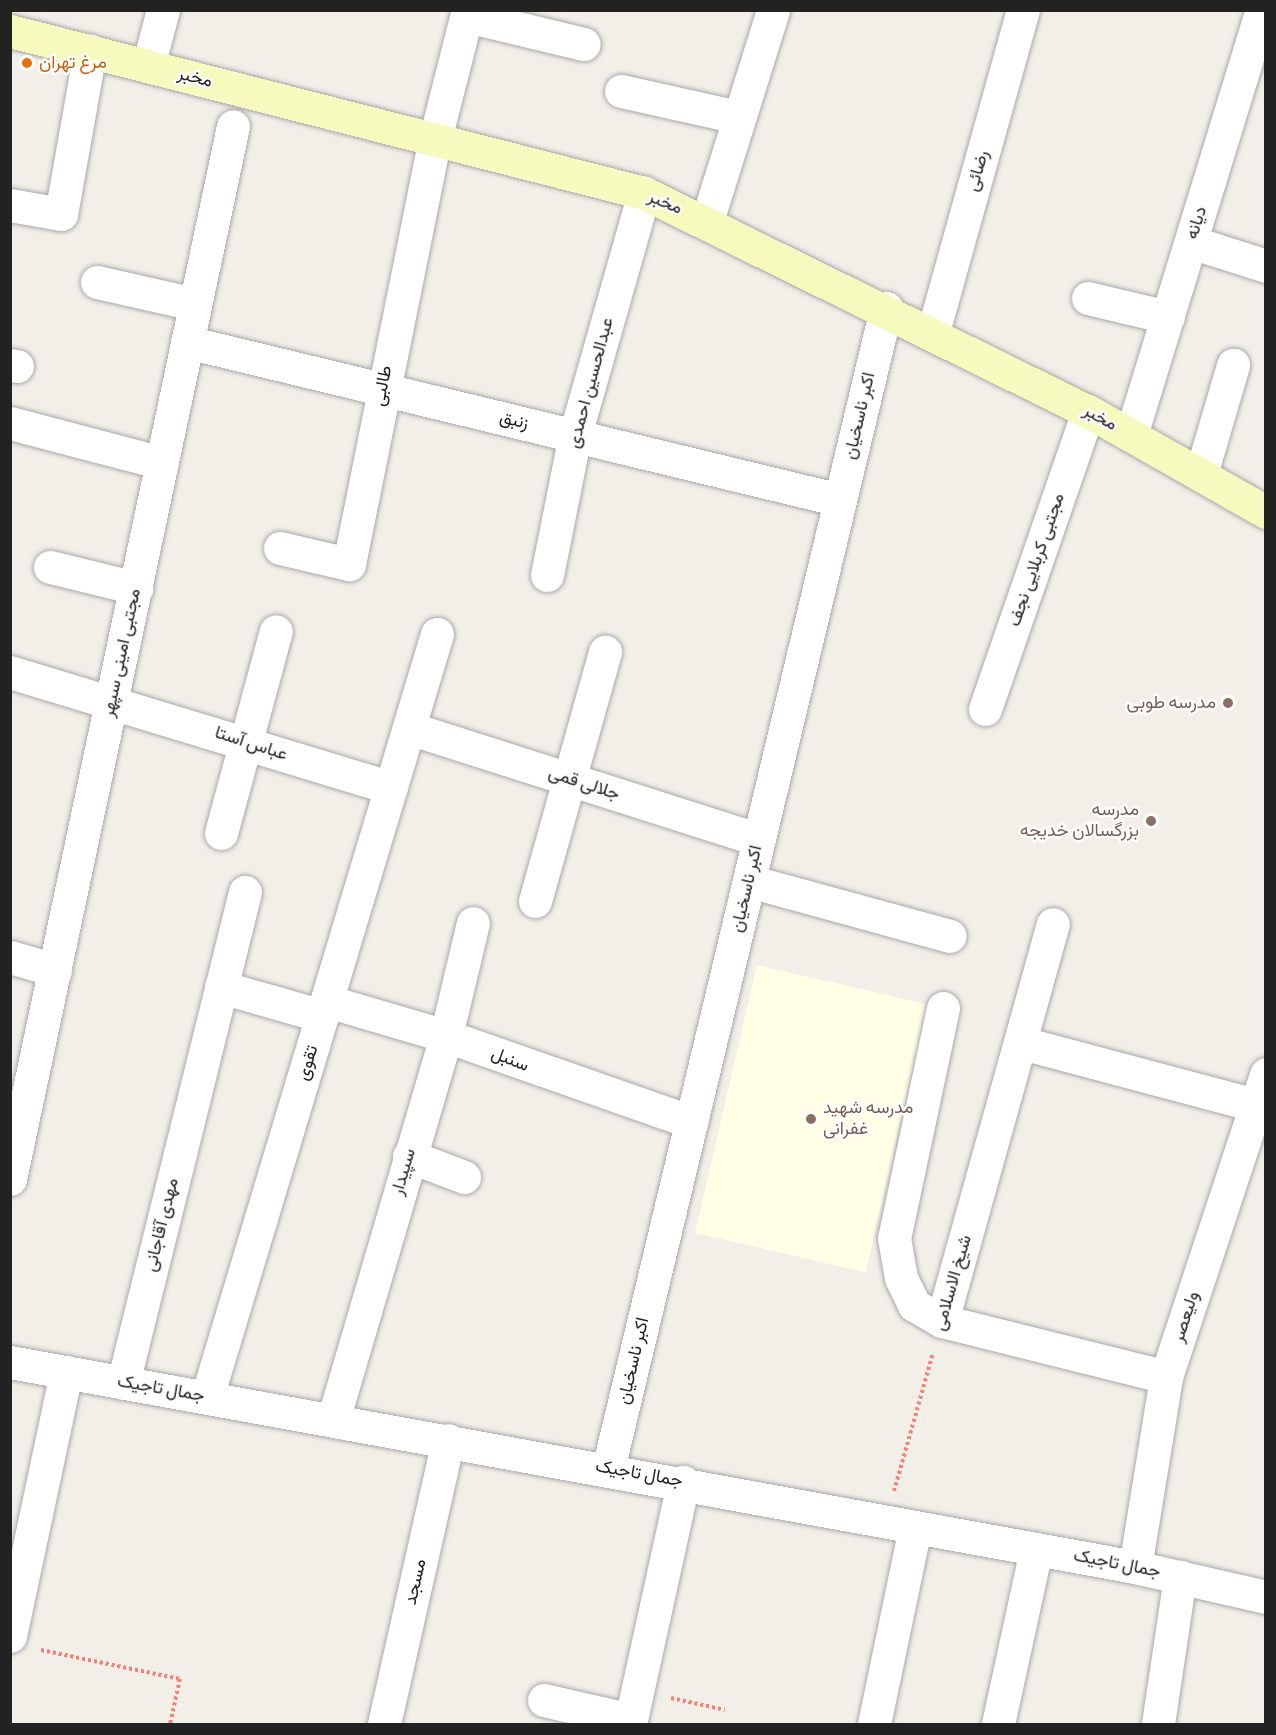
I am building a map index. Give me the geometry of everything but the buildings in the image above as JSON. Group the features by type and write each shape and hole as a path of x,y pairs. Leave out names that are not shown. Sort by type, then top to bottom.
{"main road":[{"name":"مخبر","path":"10,31 644,193 886,308 1089,411 1266,512"}],"street":[{"path":"148,66 163,10"},
{"path":"707,221 773,10"},
{"name":"رضائی","path":"933,332 1023,10"},
{"name":"دیانه","path":"1131,435 1262,10"},
{"path":"467,13 584,44"},
{"name":"طالبی","path":"280,548 349,564 382,389 435,140 467,13"},
{"path":"11,207 61,214 90,51"},
{"path":"621,91 738,117"},
{"name":"مجتبی امینی سپهر","path":"10,1179 232,126"},
{"name":"عبدالحسین احمدی","path":"547,575 575,435 644,193"},
{"path":"1191,242 1266,267"},
{"path":"97,282 195,304"},
{"path":"1088,298 1168,317"},
{"name":"اکبر ناسخیان","path":"608,1469 886,308"},
{"name":"زنبق","path":"187,342 840,500"},
{"path":"1201,474 1233,365"},
{"name":"مجتبی کربلایی نجف","path":"986,709 1089,411"},
{"path":"10,423 162,463"},
{"path":"50,567 136,588"},
{"path":"221,833 276,631"},
{"name":"تقوی","path":"207,1397 437,634"},
{"path":"535,901 605,651"},
{"name":"عباس آستا","path":"10,672 112,700 391,788"},
{"name":"جلالی قمی","path":"409,728 759,840"},
{"path":"749,881 950,936"},
{"name":"مهدی آقاجانی","path":"123,1383 245,892"},
{"name":"سپیدار","path":"333,1420 408,1156 446,1036 474,923"},
{"name":"شیخ الاسلامی","path":"942,1321 1022,1044 1053,924"},
{"path":"10,957 55,970"},
{"name":"سنبل","path":"221,987 446,1036 691,1122"},
{"path":"943,1008 894,1238 901,1278 914,1305 942,1321 1166,1377"},
{"path":"1022,1044 1255,1105"},
{"name":"ولیعصر","path":"1135,1567 1166,1377 1255,1146 1255,1105 1266,1074"},
{"path":"408,1156 464,1177"},
{"name":"جمال تاجیک","path":"10,1362 683,1482 1135,1567 1266,1597"},
{"path":"22,1642 66,1372"},
{"name":"مسجد","path":"384,1725 448,1440"},
{"path":"544,1700 633,1712 683,1482"},
{"path":"874,1725 900,1524"},
{"path":"998,1725 1036,1549"},
{"path":"1158,1725 1180,1577"}],"path":[{"name":"شیخ الاسلامی","path":"900,1524 942,1321"},
{"path":"22,1642 180,1679 170,1725"},
{"path":"633,1712 725,1710"}],"shaded area":[{"name":"مدرسه شهید غفرانی","path":"757,965 928,1004 866,1272 695,1233"}],"place":[{"name":"مرغ تهران","path":"27,63"},
{"name":"مدرسه طوبی","path":"1228,703"},
{"name":"مدرسه بزرگسالان خدیجه","path":"1151,821"},
{"name":"مدرسه شهید غفرانی","path":"811,1119"}]}
